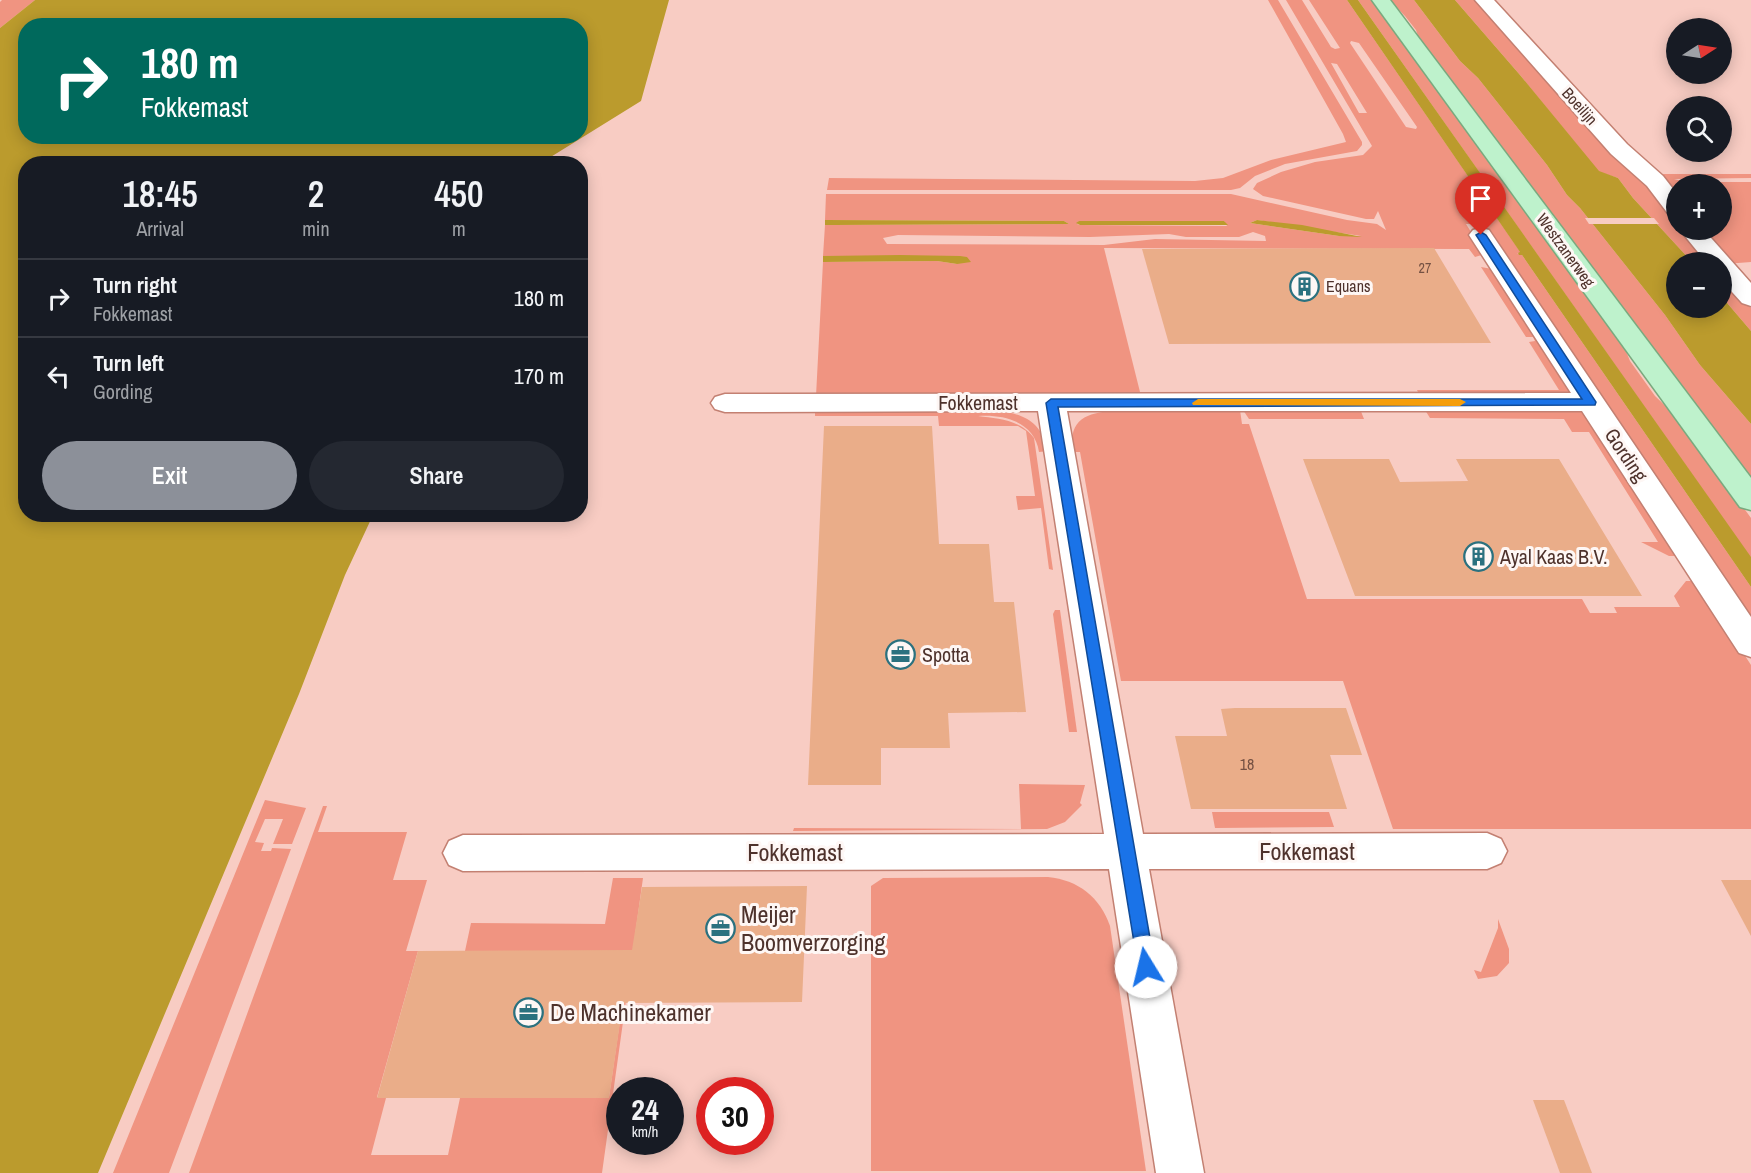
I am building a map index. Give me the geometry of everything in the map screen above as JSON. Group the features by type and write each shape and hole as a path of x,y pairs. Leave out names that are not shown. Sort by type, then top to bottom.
{"main road":[{"name":"Westzanerweg","path":"1381,0 1751,500"}],"street":[{"name":"Boeilijn","path":"1484,0 1605,135 1655,181 1666,196"},
{"name":"Gording","path":"1481,235 1751,644"},
{"path":"1701,240 1711,252"},
{"path":"1732,276 1751,298"},
{"name":"Fokkemast","path":"725,404 1591,402"},
{"path":"1051,403 1180,1173"},
{"name":"Fokkemast","path":"463,853 1486,851"}],"shaded area":[{"path":"2,0 35,0 0,28 0,2"},
{"path":"35,0 669,0 641,101 588,134 588,18 18,18 18,144 572,144 552,156 18,156 18,522 370,522 345,575 299,694 98,1173 0,1173 0,28"},
{"path":"1268,0 1278,0 1362,142 1357,151 1285,164 1255,176 1240,188 1231,190 827,190 829,178 1195,181 1223,178 1271,160 1346,142"},
{"path":"1286,0 1302,0 1331,47 1335,49 1340,48 1309,0 1347,0 1521,253 1517,253 1522,255 1751,587 1751,626 1482,224 1466,224 1485,254 1475,257 1469,249 1104,248 1141,396 816,396 823,262 937,261 957,264 959,256 823,256 825,225 1069,224 1064,221 825,220 826,194 1231,194 1347,220 1377,224 1386,230 1378,211 1374,219 1366,219 1263,196 1253,189 1257,183 1281,172 1315,162 1363,155 1372,146","holes":["1351,41 1359,43 1417,127 1416,129 1406,127 1350,43","1331,63 1337,64 1367,113 1359,113","1257,220 1361,236 1339,236 1250,223","1079,221 1224,221 1227,226 1077,224","1253,232 1265,236 1266,241 1155,239 1104,245 887,244 883,238 898,235 1090,237 1169,234 1186,237 1239,237"]},
{"path":"1347,0 1358,0 1751,557 1751,587 1522,255 1519,255 1520,252"},
{"path":"1358,0 1373,0 1624,346 1630,361 1655,396 1678,418 1751,518 1751,558"},
{"path":"1389,0 1414,0 1460,61 1478,78 1547,165 1567,195 1580,208 1665,315 1700,365 1751,424 1751,482 1419,39 1416,30"},
{"path":"1414,0 1455,0 1599,171 1618,178 1666,234 1666,240 1672,240 1683,252 1666,252 1666,316 1580,208 1567,195 1547,165 1478,78 1460,61"},
{"path":"1455,0 1480,0 1647,181 1666,206 1666,234 1618,178 1599,172"},
{"path":"1666,174 1666,184 1660,175"},
{"path":"1732,174 1751,174 1751,178 1732,178"},
{"path":"1732,182 1751,182 1751,262 1732,263 1732,252 1717,252 1708,240 1732,240"},
{"path":"825,220 1064,221 1069,224 825,225"},
{"path":"1257,220 1302,225 1362,237 1339,236 1250,223"},
{"path":"1079,221 1224,221 1228,225 1080,225 1076,223"},
{"path":"1672,240 1692,240 1703,252 1683,252"},
{"path":"823,256 960,256 967,257 971,262 957,264 937,261 823,262"},
{"path":"1481,267 1492,269 1576,396 1427,396 1418,392 1417,390 1559,390 1529,342 1535,341 1533,337 1526,337"},
{"path":"1732,286 1751,308 1751,331 1732,309"},
{"path":"1732,309 1751,331 1751,424 1700,365 1667,318 1732,318"},
{"path":"1360,409 1364,419 1249,419 1243,410"},
{"path":"1584,409 1680,556 1669,556 1641,542 1658,542 1589,432 1572,432 1564,419 1430,418 1425,410"},
{"path":"815,410 996,410 1024,417 1036,426 1049,451 1039,452 1034,439 1053,570 1049,569 1041,508 1018,510 1016,496 1035,496 1026,431 1018,426 939,426 938,416 815,416","holes":["978,416 998,417 1017,422 1025,427 1034,438 1015,423"]},
{"path":"1119,410 1240,410 1242,424 1249,424 1307,599 1582,599 1590,613 1617,613 1614,607 1680,607 1674,596 1686,581 1696,581 1751,665 1751,829 1393,829 1343,681 1121,681 1080,452 1072,452 1072,440 1077,424 1090,415"},
{"path":"1055,610 1060,610 1077,732 1069,732 1053,614"},
{"path":"1019,784 1085,785 1080,803 1082,805 1065,822 1047,829 793,831 794,828 1021,829"},
{"path":"265,800 306,808 292,844 273,844 283,819 265,819 255,842 264,843 261,851 271,851 272,848 291,849 169,1173 113,1173"},
{"path":"323,806 327,806 318,832 407,832 393,880 427,880 406,951 418,951 377,1097 386,1098 371,1155 448,1155 460,1098 606,1097 606,1144 602,1173 189,1173"},
{"path":"1212,812 1329,812 1334,827 1215,828"},
{"path":"1048,877 1069,882 1086,892 1100,907 1110,926 1146,1171 871,1171 871,886 883,878"},
{"path":"613,878 643,878 615,1077 612,1077 630,951 465,951 471,923 605,924"},
{"path":"1498,919 1509,949 1509,963 1497,976 1478,979 1474,970 1481,972 1498,928"}],"pier":[{"path":"1585,218 1654,218 1659,224 1589,224"}],"building":[{"name":"Equans","path":"1434,248 1491,343 1169,344 1142,249"},
{"path":"824,426 932,426 939,544 989,544 994,602 1014,602 1026,712 948,713 950,748 881,748 881,785 808,785"},
{"name":"Ayal Kaas B.V.","path":"1303,459 1389,459 1400,482 1468,481 1456,459 1559,459 1642,596 1355,596"},
{"path":"1346,708 1362,755 1330,755 1347,809 1191,809 1175,736 1227,736 1221,709"},
{"path":"1721,880 1751,880 1751,936"},
{"path":"807,886 802,1002 623,1003 612,1077 606,1077 606,1098 377,1098 418,951 632,950 642,887"},
{"path":"1533,1100 1564,1100 1592,1173 1560,1173"}],"slow traffic":[{"path":"1198,403 1460,402"}],"place":[{"name":"Equans","path":"1305,286"},
{"name":"Ayal Kaas B.V.","path":"1479,557"},
{"name":"Spotta","path":"901,655"},
{"name":"Meijer Boomverzorging","path":"720,929"},
{"name":"De Machinekamer","path":"529,1013"}],"route":[{"path":"1146,967 1051,403 1591,402 1481,235"}]}
